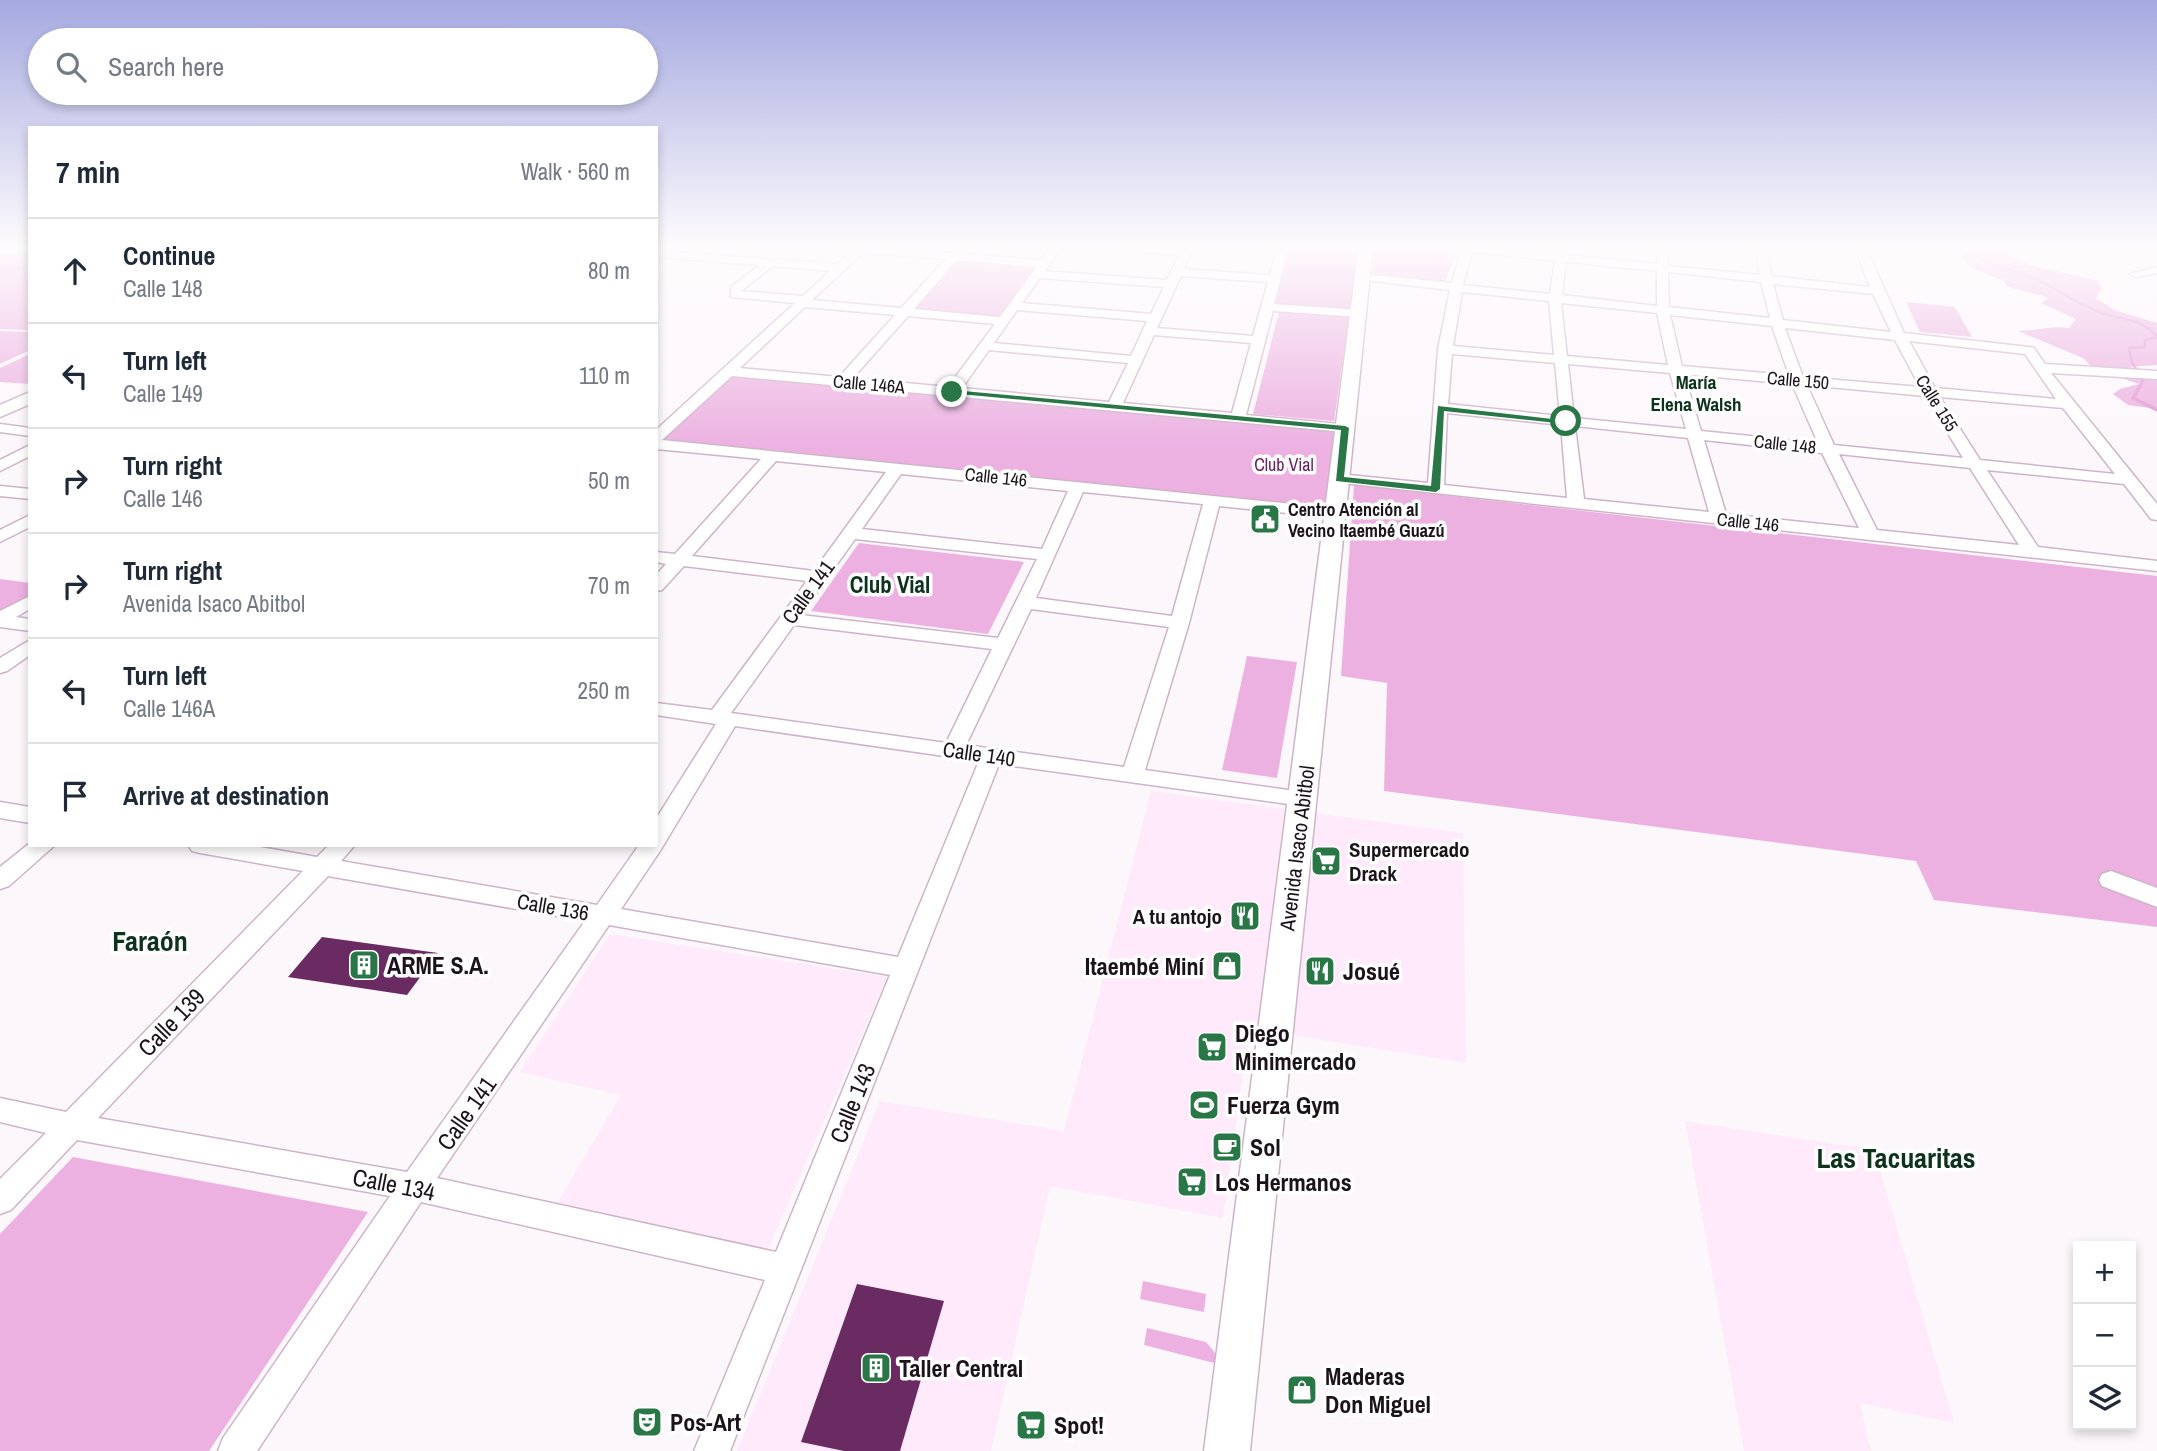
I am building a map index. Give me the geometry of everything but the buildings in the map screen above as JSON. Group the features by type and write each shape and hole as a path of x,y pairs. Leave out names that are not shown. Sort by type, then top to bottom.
{"main road":[{"name":"Avenida Isaco Abitbol","path":"1227,1451 1358,313"},
{"path":"0,412 28,398"}],"street":[{"path":"658,436 791,313"},
{"path":"842,382 904,313"},
{"path":"913,313 1003,321"},
{"path":"952,392 1009,313"},
{"path":"1063,313 1259,340"},
{"path":"1114,407 1158,313"},
{"path":"1238,418 1266,313"},
{"path":"1354,313 1358,313"},
{"path":"1436,489 1451,313"},
{"path":"1556,313 1576,504"},
{"path":"1663,313 1676,369 1719,519"},
{"path":"1678,313 2029,351 2067,404 2157,515"},
{"path":"1774,313 1797,380 1871,534"},
{"name":"Calle 155","path":"1887,313 1928,391 2032,552"},
{"path":"985,346 1136,360"},
{"name":"Calle 150","path":"1446,349 2067,404"},
{"path":"2043,368 2157,375"},
{"name":"Calle 146A","path":"727,371 1345,428"},
{"name":"Calle 148","path":"1441,408 2129,480"},
{"path":"0,428 28,432"},
{"name":"Calle 146","path":"658,444 1336,513"},
{"path":"0,466 28,451"},
{"path":"658,584 774,454"},
{"name":"Calle 141","path":"658,834 723,718 788,619 898,467"},
{"name":"Calle 146","path":"1339,479 2157,566"},
{"path":"953,750 1048,555 1077,486"},
{"path":"0,491 28,494"},
{"path":"1132,775 1180,623 1212,500"},
{"path":"0,537 28,521"},
{"path":"850,533 1048,555"},
{"path":"658,557 819,577"},
{"path":"0,620 28,602"},
{"path":"1024,602 1180,623"},
{"path":"788,619 1003,645"},
{"path":"0,620 28,625"},
{"path":"0,667 28,647"},
{"name":"Calle 140","path":"658,709 1303,799"},
{"name":"Calle 143","path":"712,1451 992,755"},
{"path":"0,810 28,815"},
{"path":"0,880 41,847"},
{"name":"Calle 136","path":"211,847 907,968"},
{"name":"Calle 139","path":"0,1200 341,847"},
{"name":"Calle 141","path":"236,1451 414,1187 651,847"},
{"path":"2111,880 2157,898"},
{"name":"Calle 134","path":"0,1110 71,1126 414,1187 786,1269"}],"shaded area":[{"path":"1151,791 1463,833 1466,1063 1249,1028 1223,1218 1050,1186 991,1451 737,1451 880,1101 1064,1131"},
{"path":"610,934 887,977 767,1251 555,1207 621,1095 520,1072"},
{"path":"1685,1121 1874,1150 1954,1423 1860,1403 1871,1451 1744,1451"}],"green space":[{"path":"0,313 28,313 28,330 0,329"},
{"path":"943,313 1001,313 998,317"},
{"path":"1279,313 1349,317 1334,421 1253,414"},
{"path":"1911,313 1958,313 1972,337 1920,332"},
{"path":"2062,313 2123,313 2157,323 2157,365 2130,367 2157,379 2157,409 2128,405 2113,394 2120,389 2139,384 2083,365 2091,366 2083,358 2018,331 2069,328 2076,319"},
{"path":"0,331 28,332 28,351 0,364"},
{"path":"28,355 28,384 0,382 0,368"},
{"name":"Club Vial","path":"734,374 1334,430 1328,507 663,439"},
{"path":"1354,485 2157,576 2157,927 1934,900 1916,861 1384,791 1387,683 1341,676"},
{"path":"859,543 1024,562 988,634 811,611"},
{"path":"0,579 28,583 28,597 0,614"},
{"path":"1247,656 1297,662 1277,778 1222,770"},
{"path":"73,1157 368,1212 209,1451 0,1451 0,1234"},
{"path":"1143,1281 1206,1294 1204,1312 1140,1299"},
{"path":"1147,1328 1206,1342 1226,1366 1144,1345"}],"waterway":[{"path":"2100,313 2140,323 2157,337 2145,340 2145,347 2129,348 2132,362 2143,381 2139,388"},
{"path":"2140,386 2133,398 2157,410"}],"place":[{"name":"Centro Atención al Vecino Itaembé Guazú","path":"1265,519"},
{"name":"Supermercado Drack","path":"1326,861"},
{"name":"A tu antojo","path":"1245,916"},
{"name":"ARME S.A.","path":"364,965"},
{"name":"Itaembé Miní","path":"1227,966"},
{"name":"Josué","path":"1320,971"},
{"name":"Diego Minimercado","path":"1212,1047"},
{"name":"Fuerza Gym","path":"1204,1105"},
{"name":"Sol","path":"1227,1147"},
{"name":"Los Hermanos","path":"1192,1182"},
{"name":"Taller Central","path":"876,1368"},
{"name":"Maderas Don Miguel","path":"1302,1390"},
{"name":"Pos-Art","path":"647,1422"},
{"name":"Spot!","path":"1031,1425"}],"district":[{"name":"María Elena Walsh","path":"1696,393"},
{"name":"Club Vial","path":"890,584"},
{"name":"Faraón","path":"150,941"},
{"name":"Las Tacuaritas","path":"1896,1158"}],"route":[{"path":"952,392 1345,428 1339,479 1436,489 1441,408 1566,421"}]}
